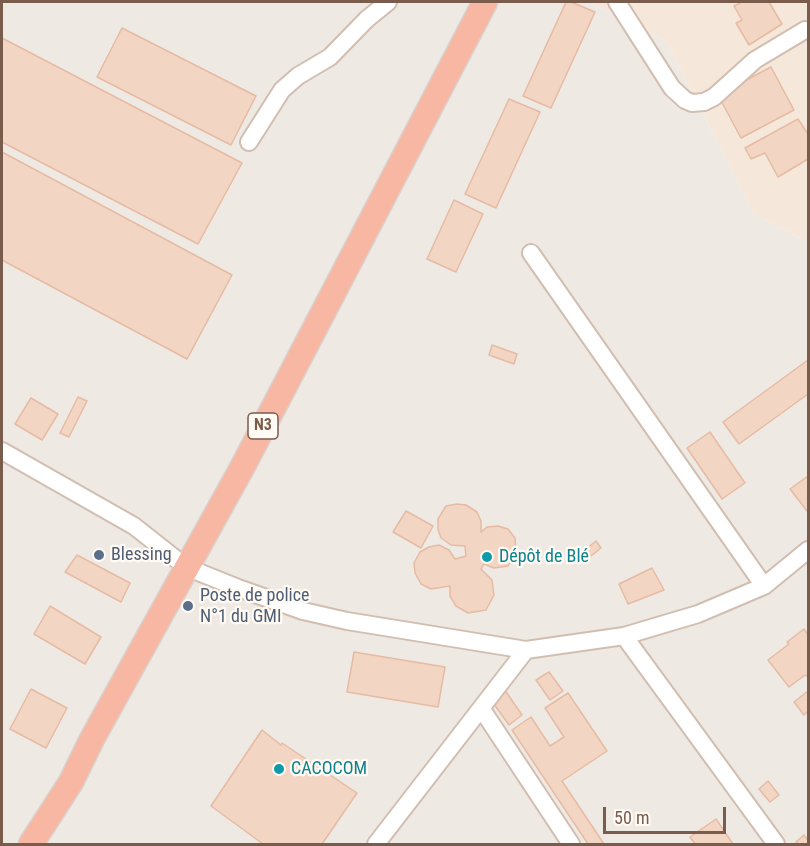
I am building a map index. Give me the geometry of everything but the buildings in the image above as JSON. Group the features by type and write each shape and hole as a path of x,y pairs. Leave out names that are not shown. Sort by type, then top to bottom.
{"highway":[{"name":"N3","path":"31,844 71,782 248,455 485,2"}],"street":[{"path":"249,142 282,90 298,76 330,57 367,19 388,2"},
{"path":"616,2 672,88 692,103 704,102 714,97 755,60 805,30"},
{"path":"531,253 764,586"},
{"path":"2,451 134,526 186,567 238,588 303,611 347,621 526,650 624,636 698,614 764,586 808,550"},
{"path":"624,636 776,844"},
{"path":"376,844 526,650"},
{"path":"481,708 571,844"}],"shaded area":[{"path":"2,2 589,2 666,41 754,214 808,242 808,844 2,844"},
{"path":"589,2 808,2 808,242 754,214 666,41"}],"place":[{"name":"Blessing","path":"99,555"},
{"name":"Dépôt de Blé","path":"487,557"},
{"name":"Poste de police N°1 du GMI","path":"188,606"},
{"name":"CACOCOM","path":"279,769"}]}
